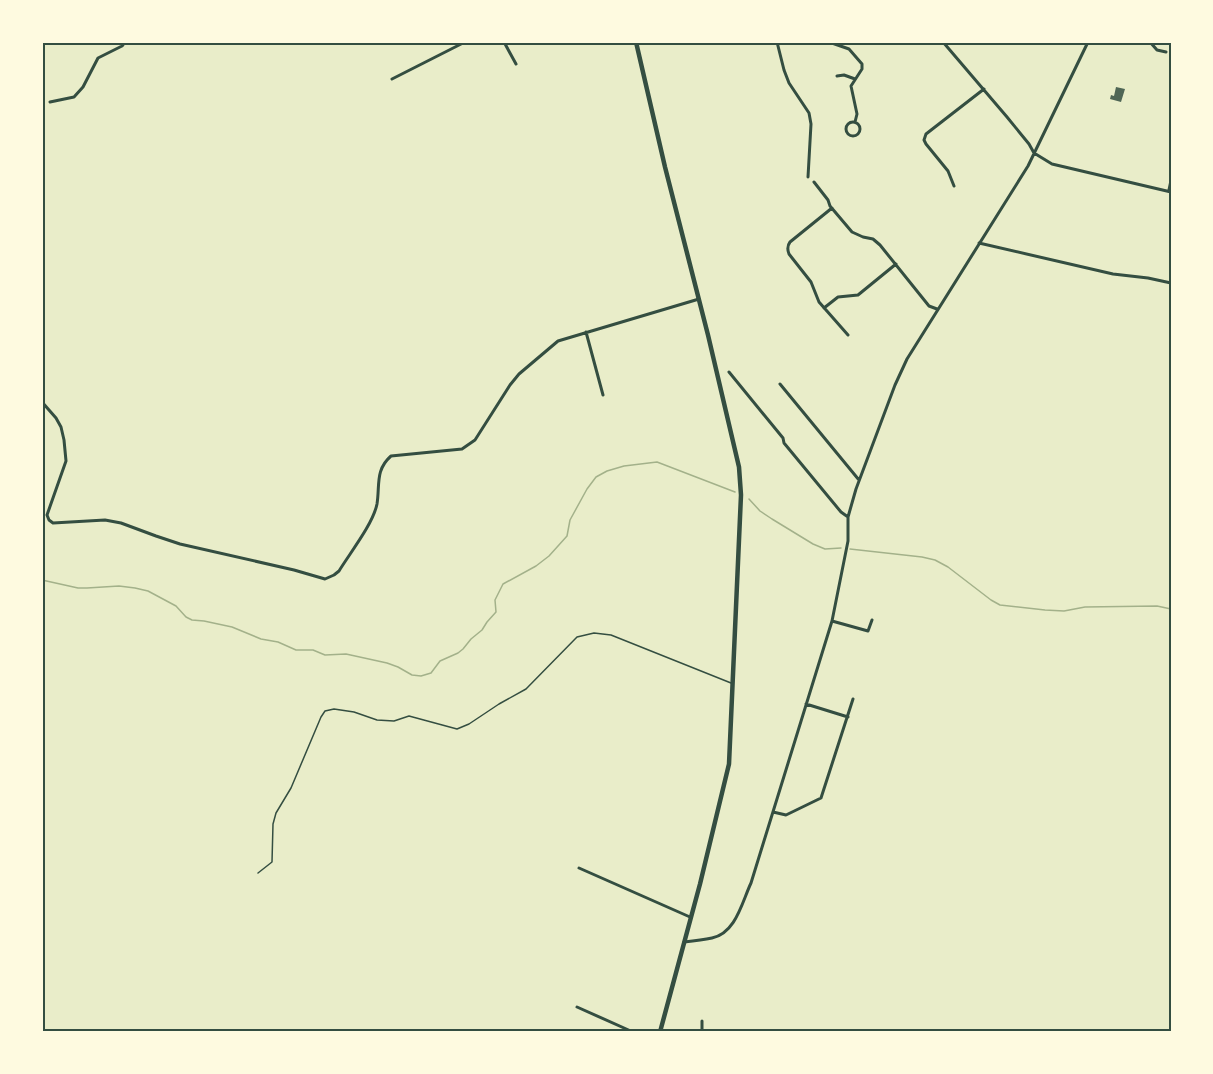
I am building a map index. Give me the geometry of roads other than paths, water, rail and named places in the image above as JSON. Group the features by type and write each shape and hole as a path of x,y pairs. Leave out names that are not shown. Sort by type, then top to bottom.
{"main road":[{"path":"636,42 739,467 741,495 729,764 711,843 660,1032"}],"street":[{"path":"50,102 74,97 98,58 122,46 125,42"},
{"path":"392,79 465,42"},
{"path":"504,42 516,64"},
{"path":"777,42 789,83 809,113 811,124 808,177"},
{"path":"829,42 849,49 862,64 851,89 857,114 855,122"},
{"path":"943,42 1015,126 1034,153 1052,164 1170,192"},
{"path":"684,942 714,938 724,934 734,922 751,883 832,621 846,551 848,517 859,480 903,367 1028,166 1088,42"},
{"path":"1150,42 1157,50 1166,52"},
{"path":"837,76 844,75 855,79"},
{"path":"954,186 948,171 924,140 926,134 984,90"},
{"path":"855,122 860,128 859,132 856,136 851,136 847,133 846,128 850,123 855,122"},
{"path":"814,182 852,232 873,239 880,245 929,306 938,310"},
{"path":"832,208 787,245 789,254 811,282 824,308 848,335"},
{"path":"979,243 1113,274 1171,283"},
{"path":"824,308 838,297 858,295 896,264"},
{"path":"42,402 61,427 66,461 47,515 53,523 113,521 180,544 325,579 339,571 366,529 377,507 380,468 391,456 462,449 475,440 504,393 519,374 558,341 699,298"},
{"path":"586,332 603,395"},
{"path":"729,372 783,438 784,443 848,517"},
{"path":"780,384 859,480"},
{"path":"832,621 868,631 872,620"},
{"path":"773,812 786,815 818,801 823,795 854,699"},
{"path":"806,704 848,717"},
{"path":"579,868 691,917"},
{"path":"577,1007 633,1032"},
{"path":"702,1021 702,1032"}],"lane":[{"path":"1170,192 1171,177"},
{"path":"258,873 272,862 273,824 276,813 291,788 325,711 334,709 354,712 376,720 394,721 409,716 457,729 526,690 577,637 594,633 611,635 732,684"}],"waterway":[{"path":"42,580 78,588 119,586 148,591 176,606 192,620 232,627 296,650 313,650 325,655 346,654 387,663 412,675 421,676 431,673 440,661 458,653 482,630 496,612 495,600 503,584 536,566 549,556 567,536 570,520 596,477 624,466 657,462 735,492"},
{"path":"749,499 760,511 813,544 825,549 841,548"},
{"path":"850,549 935,560 1000,605 1064,611 1085,607 1157,606 1171,609"}]}
